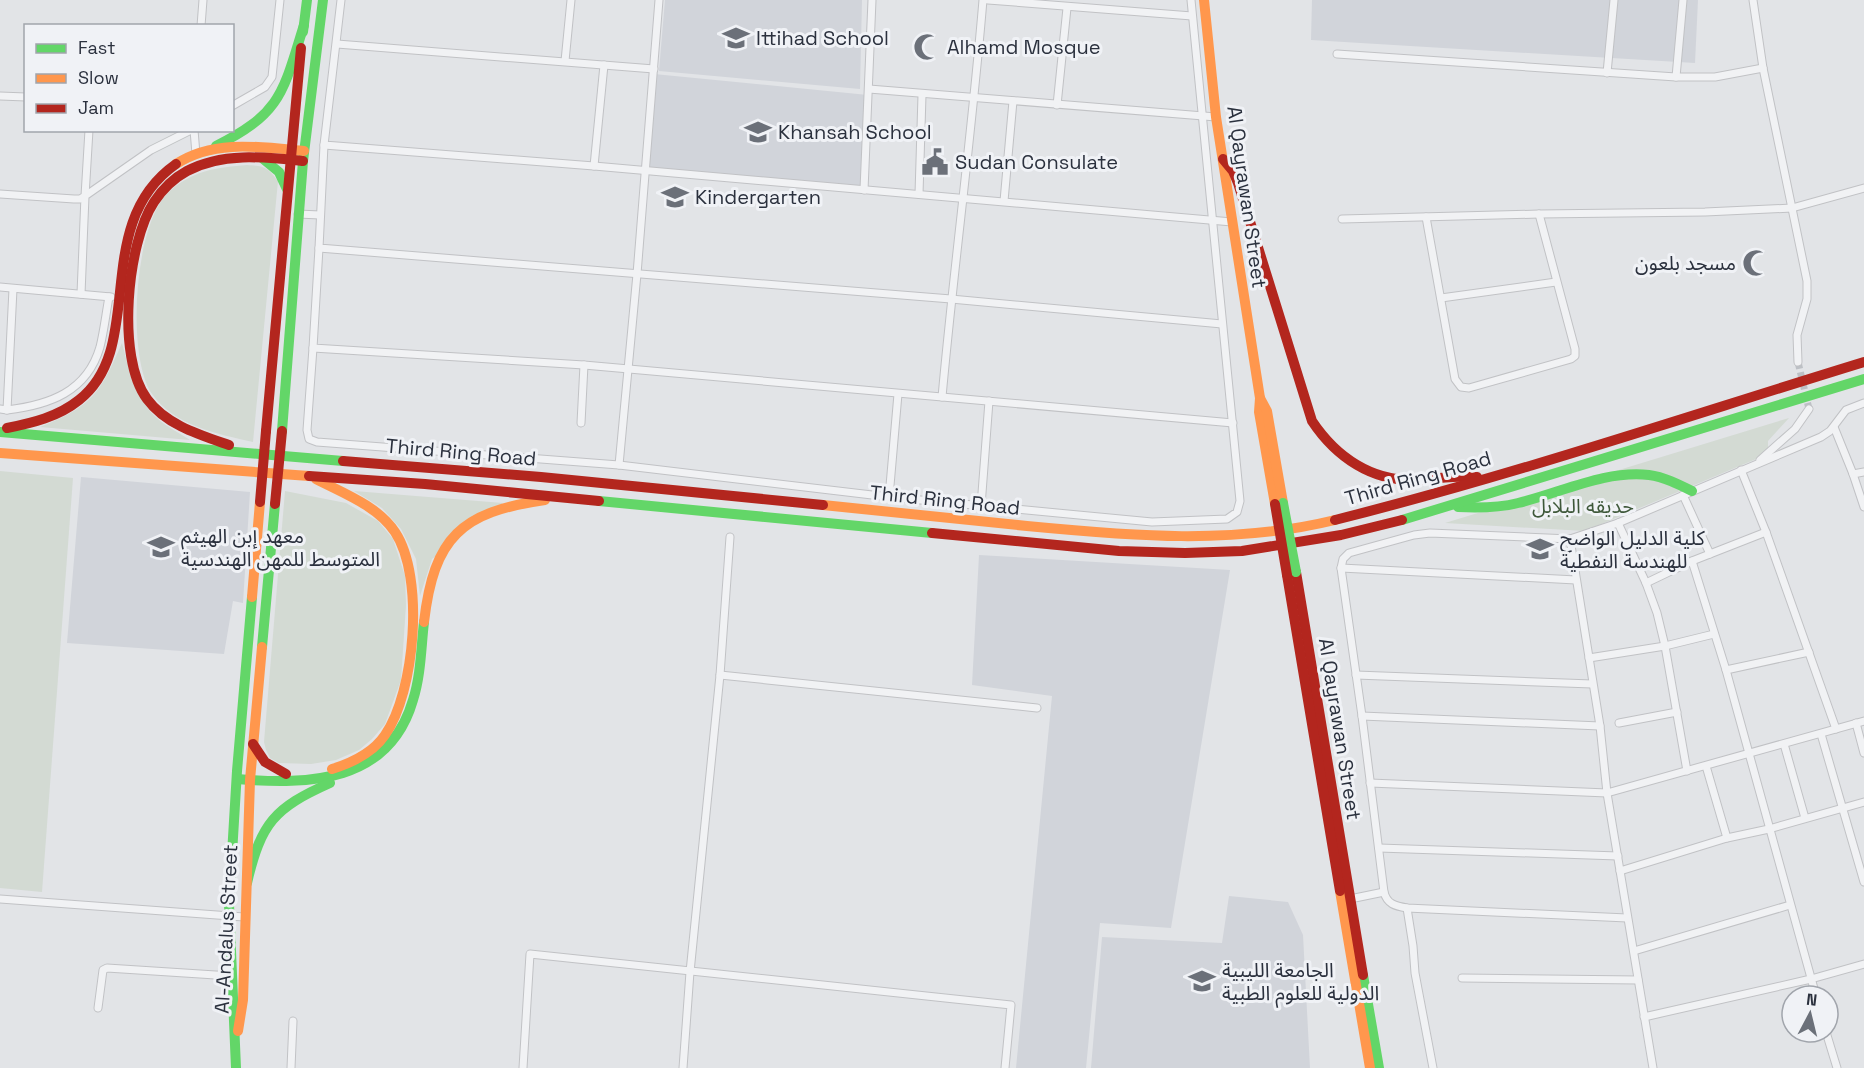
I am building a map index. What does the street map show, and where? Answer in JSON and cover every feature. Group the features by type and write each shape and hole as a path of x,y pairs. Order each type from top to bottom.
{"main road":[{"path":"0,431 44,420 62,412 80,400 97,382 108,360 113,298 124,249 137,208 151,185 173,165 212,148 252,126 269,111 284,84 304,25 307,0"},
{"name":"Al-Andalus Street","path":"236,1037 242,1012 244,917 253,744 282,431 303,156 323,0"},
{"name":"Al Qayrawan Street","path":"1204,0 1216,117 1260,398 1259,412 1279,504 1379,1068"},
{"name":"Al-Andalus Street","path":"236,1037 229,917 237,775 290,155 304,25"},
{"path":"212,148 303,156"},
{"path":"248,451 180,426 160,414 147,398 137,382 131,360 129,314 132,270 138,237 149,209 173,178 196,166 218,160 290,155"},
{"path":"260,157 276,168 287,189"},
{"path":"1223,159 1233,171 1238,183 1312,422 1322,438 1352,463 1390,478 1413,480 1458,475 1485,478"},
{"name":"Third Ring Road","path":"0,431 541,477 1156,537 1219,537 1304,526 1394,505 1864,362"},
{"name":"Third Ring Road","path":"0,453 436,485 1096,549 1164,553 1242,550 1308,541 1399,521 1864,379"},
{"path":"1447,506 1476,507 1518,503 1606,477 1624,474 1660,476 1675,481 1688,493"},
{"path":"251,776 312,772 334,768 355,760 371,749 394,719 406,677 413,597 408,561 394,531 373,510 309,476"},
{"path":"247,883 252,859 268,823 295,798 359,769 375,759 391,744 401,730 416,690 427,597 433,572 449,540 464,525 486,512 510,505 564,498"},
{"name":"Al Qayrawan Street","path":"1291,573 1370,1068"},
{"path":"253,744 265,762 286,774"},
{"path":"237,775 314,780 359,769"},
{"path":"236,1037 236,1068"}],"street":[{"path":"201,24 203,0"},
{"path":"234,105 265,87 272,77 280,0"},
{"path":"341,0 324,146 307,430 312,441 619,465 888,497 1152,522 1227,519 1237,512 1240,501 1191,0"},
{"path":"565,61 571,0"},
{"path":"619,465 659,0"},
{"path":"864,190 872,0"},
{"path":"942,397 951,299 975,98 983,0"},
{"path":"988,0 1066,8 1192,16"},
{"path":"1607,73 1614,0"},
{"path":"1676,77 1683,0"},
{"path":"1753,0 1763,68 1808,290 1797,335 1798,362"},
{"path":"1057,105 1066,8"},
{"path":"337,44 654,69"},
{"path":"1337,54 1676,77 1715,77 1763,68"},
{"path":"594,166 604,65"},
{"path":"869,89 1216,117"},
{"path":"919,194 922,95"},
{"path":"0,96 24,97"},
{"path":"1004,201 1013,101"},
{"path":"81,294 89,132"},
{"path":"0,194 80,199 152,150 188,132"},
{"path":"192,132 196,154"},
{"path":"324,146 594,166 1232,222"},
{"path":"1342,219 1705,212 1792,208 1864,188"},
{"path":"298,214 320,215"},
{"path":"1426,217 1455,380 1461,387 1469,388 1575,356 1539,214"},
{"path":"319,248 951,299 1222,324"},
{"path":"1441,298 1556,282"},
{"path":"0,287 113,298 100,348 82,380 65,394 49,402 27,408 4,410 13,289"},
{"path":"313,348 584,365 1233,423"},
{"path":"581,423 584,365"},
{"path":"888,497 898,394"},
{"path":"981,506 989,402"},
{"path":"1627,918 1407,908 1389,903 1384,892 1341,568 1343,559 1349,553 1430,532 1570,539 1617,523 1821,436 1834,427 1846,410 1864,403"},
{"path":"1756,464 1795,429 1809,408"},
{"path":"1834,427 1864,507"},
{"path":"1741,470 1766,532 1836,729"},
{"path":"1853,474 1864,472"},
{"path":"1688,493 1710,554"},
{"path":"1617,523 1646,583 1657,613 1687,771"},
{"path":"1646,583 1692,561 1766,532"},
{"path":"683,1068 690,972 720,675 730,537"},
{"path":"1570,539 1600,726 1607,793 1653,1068"},
{"path":"1692,561 1726,670 1812,984"},
{"path":"1341,568 1576,580"},
{"path":"1588,658 1665,646 1714,634"},
{"path":"1726,670 1809,652"},
{"path":"720,675 1037,708"},
{"path":"1356,675 1592,684"},
{"path":"1619,723 1677,712"},
{"path":"1362,716 1600,726"},
{"path":"1370,783 1607,793 1864,721"},
{"path":"1856,723 1864,753"},
{"path":"1821,734 1864,880"},
{"path":"1784,744 1805,818"},
{"path":"1706,766 1727,838"},
{"path":"1620,871 1727,838 1864,802"},
{"path":"1379,848 1618,856"},
{"path":"1350,899 1384,892"},
{"path":"0,899 244,917"},
{"path":"1634,951 1790,905"},
{"path":"1407,908 1415,972 1433,1068"},
{"path":"522,1068 530,954 1011,1005 1005,1068"},
{"path":"1644,1017 1811,979 1864,964"},
{"path":"98,1008 103,970 107,968 231,976"},
{"path":"1462,978 1638,980"},
{"path":"291,1068 293,1021"},
{"path":"1830,1044 1837,1068"}],"shaded area":[{"path":"665,0 862,0 860,89 659,71"},
{"path":"1312,0 1698,0 1695,63 1311,40"},
{"name":"Khansah School","path":"654,74 868,95 864,190 645,170"},
{"name":"معهد إبن الهيثم المتوسط للمهن الهندسية","path":"81,477 250,492 243,603 233,601 224,654 67,643"},
{"path":"979,555 1230,570 1171,928 1100,923 1086,1068 1016,1068 1052,696 972,685"},
{"name":"الجامعة الليبية الدولية للعلوم الطبية","path":"1229,896 1288,902 1303,935 1310,1068 1091,1068 1102,937 1222,943"}],"green space":[{"path":"247,165 265,168 278,181 253,442 198,427 173,414 162,405 152,394 144,376 137,322 141,261 156,209 168,193 195,175 215,169"},
{"path":"122,343 134,384 144,403 162,422 190,440 40,427 72,412 93,396"},
{"name":"حديقه البلابل","path":"1789,418 1768,441 1768,454 1585,531 1445,523"},
{"path":"0,471 73,478 42,892 0,888"},
{"path":"285,491 346,503 378,521 393,539 405,576 406,605 401,680 385,724 359,750 336,760 311,764 279,763 270,758 264,742"},
{"path":"354,491 503,503 432,559 420,596 416,559 401,529 382,508"}],"tunnel":[{"path":"1798,362 1809,409"}],"traffic: fast":[{"path":"303,32 307,0"},
{"path":"282,431 303,161 323,0"},
{"path":"216,146 255,123 277,98 291,68 304,25"},
{"path":"262,158 279,172 287,189"},
{"path":"1402,520 1864,379"},
{"path":"0,432 343,461"},
{"path":"1458,507 1510,505 1583,483 1632,474 1660,477 1692,491"},
{"path":"599,501 932,533"},
{"path":"1283,503 1296,572"},
{"path":"262,647 275,504"},
{"path":"236,1068 229,904 237,771 252,597"},
{"path":"237,779 264,781 318,779 343,773 366,763 386,748 401,727 416,691 424,622"},
{"path":"247,883 258,846 273,820 295,801 330,783"},
{"path":"1363,975 1379,1068"}],"traffic: slow":[{"path":"1204,0 1216,117 1260,398 1259,412 1275,504"},
{"path":"176,164 191,156 222,148 255,147 304,151"},
{"path":"1260,398 1267,411 1283,503"},
{"path":"0,453 309,476"},
{"path":"316,479 370,507 395,532 404,552 413,605 409,664 395,716 385,735 374,747 354,760 332,769"},
{"path":"424,622 435,569 445,549 457,534 472,521 492,512 545,500"},
{"path":"252,597 260,502"},
{"path":"823,505 1027,526 1143,535 1220,536 1297,528 1335,520"},
{"path":"238,1031 243,1000 250,780 262,647"},
{"path":"1340,891 1370,1068"}],"traffic: jam":[{"path":"266,431 301,48"},
{"path":"229,445 184,428 164,416 147,399 137,380 131,357 128,329 129,300 137,244 154,202 177,177 187,171 200,165 229,158 259,157 303,161"},
{"path":"1223,159 1233,171 1238,183 1312,421 1322,434 1332,446 1357,465 1385,477 1401,480 1477,477"},
{"path":"7,428 62,411 79,400 99,377 111,349 125,251 134,219 150,189 176,164"},
{"path":"1335,520 1535,464 1864,362"},
{"path":"260,502 266,431"},
{"path":"275,504 282,431"},
{"path":"343,461 541,477 823,505"},
{"path":"309,476 425,484 599,501"},
{"path":"1275,504 1287,575"},
{"path":"932,533 1119,551 1185,553 1242,551 1341,535 1402,520"},
{"path":"1296,572 1363,975"},
{"path":"1287,575 1340,891"},
{"path":"253,744 265,762 286,774"}],"place":[{"name":"Ittihad School","path":"736,38"},
{"name":"Alhamd Mosque","path":"927,47"},
{"name":"Khansah School","path":"758,132"},
{"name":"Sudan Consulate","path":"935,162"},
{"name":"Kindergarten","path":"675,197"},
{"name":"مسجد بلعون","path":"1756,263"},
{"name":"معهد إبن الهيثم المتوسط للمهن الهندسية","path":"161,547"},
{"name":"كلية الدليل الواضح للهندسة النفطية","path":"1540,549"},
{"name":"الجامعة الليبية الدولية للعلوم الطبية","path":"1202,981"}]}
